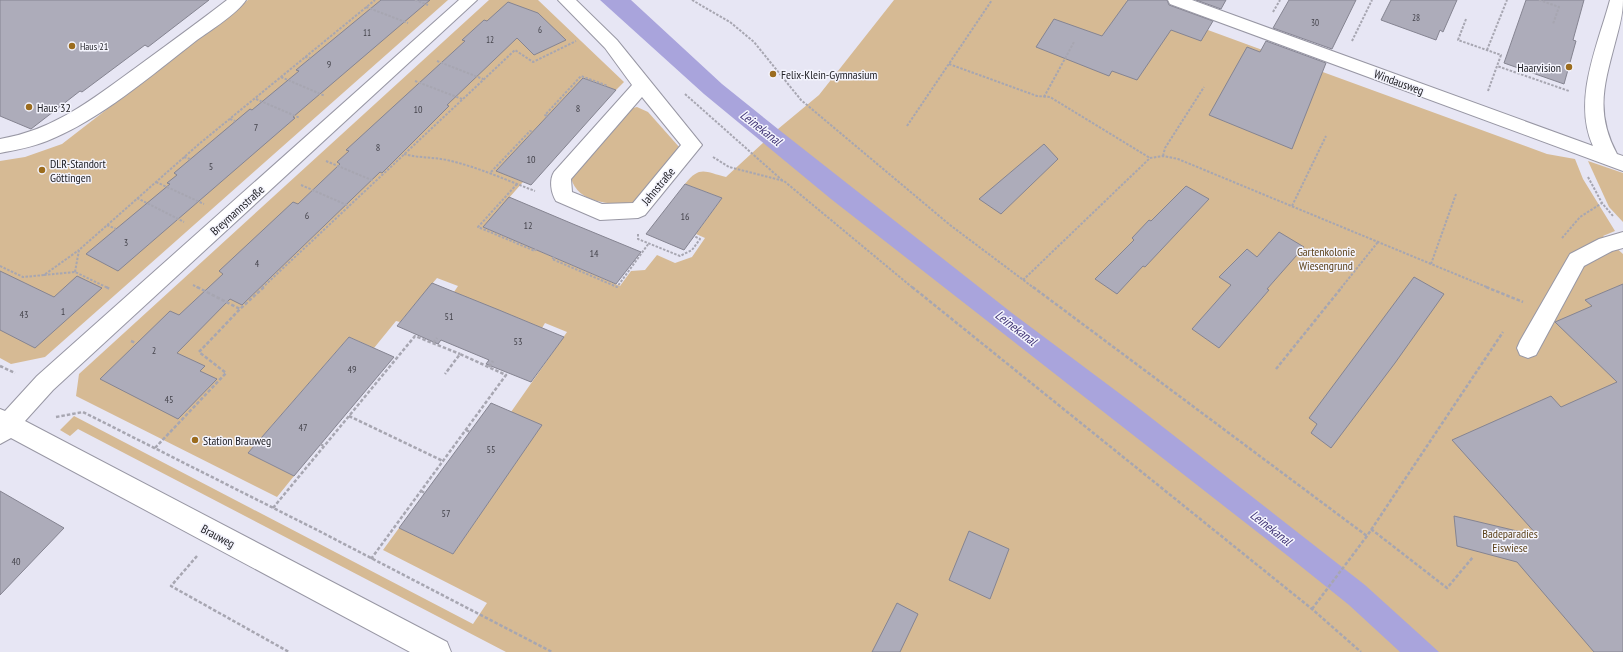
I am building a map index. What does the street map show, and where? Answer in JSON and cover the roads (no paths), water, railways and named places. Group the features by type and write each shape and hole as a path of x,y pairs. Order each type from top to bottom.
{"street":[{"path":"0,146 33,141 67,124 138,75 238,0"},
{"name":"Breymannstraße","path":"3,426 45,383 469,0"},
{"path":"566,0 611,44 637,90"},
{"name":"Windausweg","path":"1176,0 1616,161"},
{"path":"1616,161 1600,141 1594,120 1594,98 1618,0"},
{"name":"Jahnstraße","path":"637,90 692,145 638,210 600,212 563,196 561,177 637,90"},
{"path":"1528,348 1577,260 1606,245 1623,240"},
{"name":"Brauweg","path":"3,426 216,535 437,652"}],"water":[{"name":"Leinekanal","path":"600,0 631,0 722,84 1012,313 1131,402 1365,585 1439,652 1400,652 1349,605 1293,560 831,199 704,94"}],"place":[{"name":"Haus 21","path":"72,46"},
{"name":"Haarvision","path":"1569,67"},
{"name":"Felix-Klein-Gymnasium","path":"773,74"},
{"name":"Haus 32","path":"29,107"},
{"name":"DLR-Standort Göttingen","path":"42,170"},
{"name":"Station Brauweg","path":"195,440"}],"park label":[{"name":"Gartenkolonie Wiesengrund","path":"1326,258"},
{"name":"Badeparadies Eiswiese","path":"1510,540"}]}
